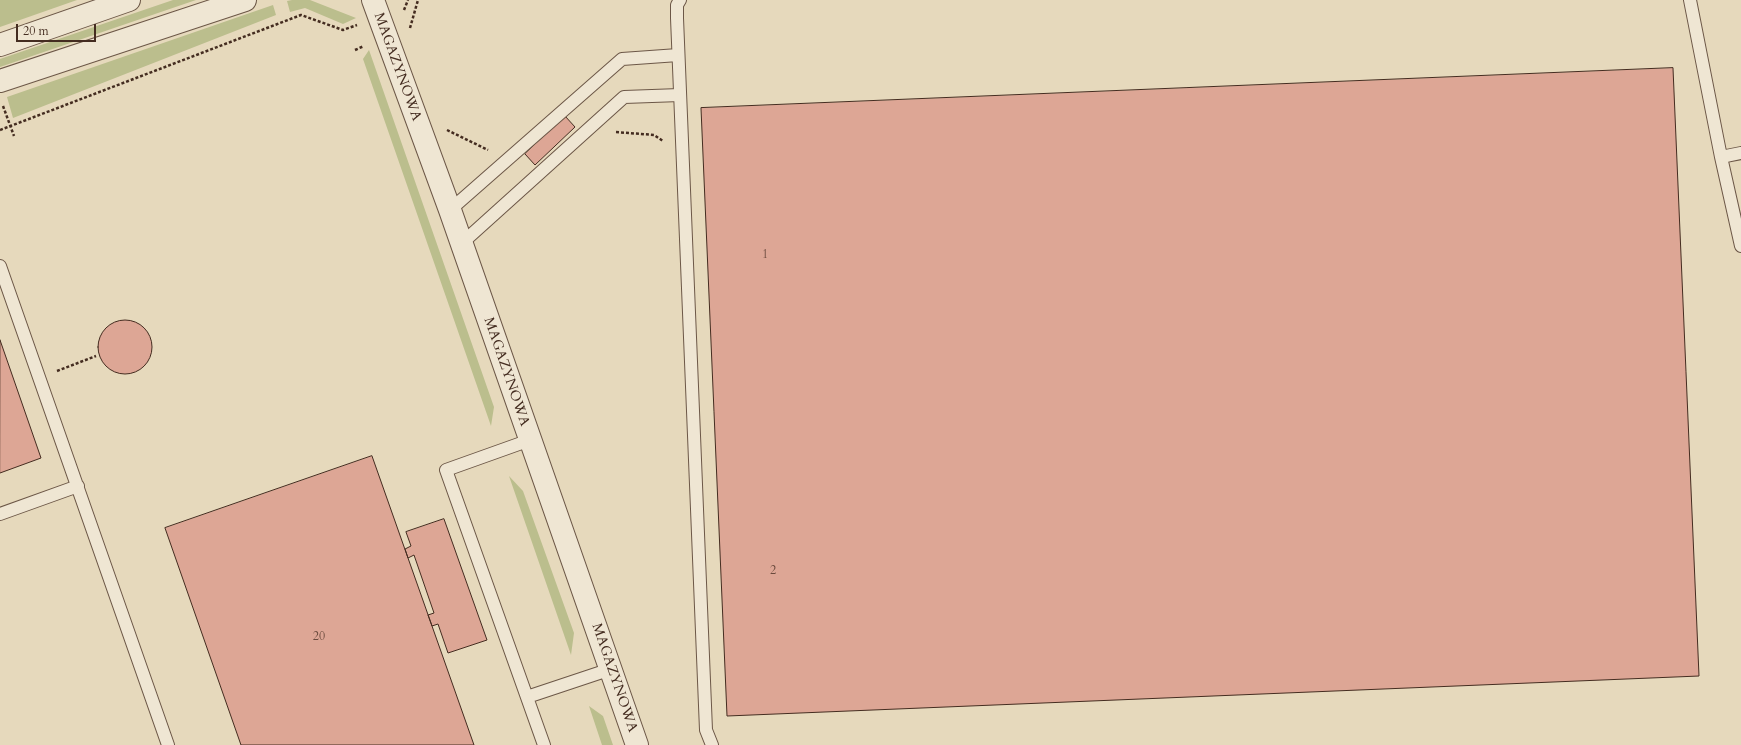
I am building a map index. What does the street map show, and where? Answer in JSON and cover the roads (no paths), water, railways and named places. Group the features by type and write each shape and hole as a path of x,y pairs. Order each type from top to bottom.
{"street":[{"path":"0,45 129,0"},
{"path":"0,81 245,0"},
{"name":"MAGAZYNOWA","path":"373,0 450,210 638,745"}],"lane":[{"path":"680,0 677,5 678,55 706,730 712,745"},
{"path":"1690,0 1721,157 1741,246"},
{"path":"450,210 622,59 678,55"},
{"path":"461,244 624,97 680,95"},
{"path":"1721,157 1741,153"},
{"path":"0,266 168,745"},
{"path":"530,440 446,470 544,745"},
{"path":"0,514 78,486"},
{"path":"527,697 611,669"}]}
